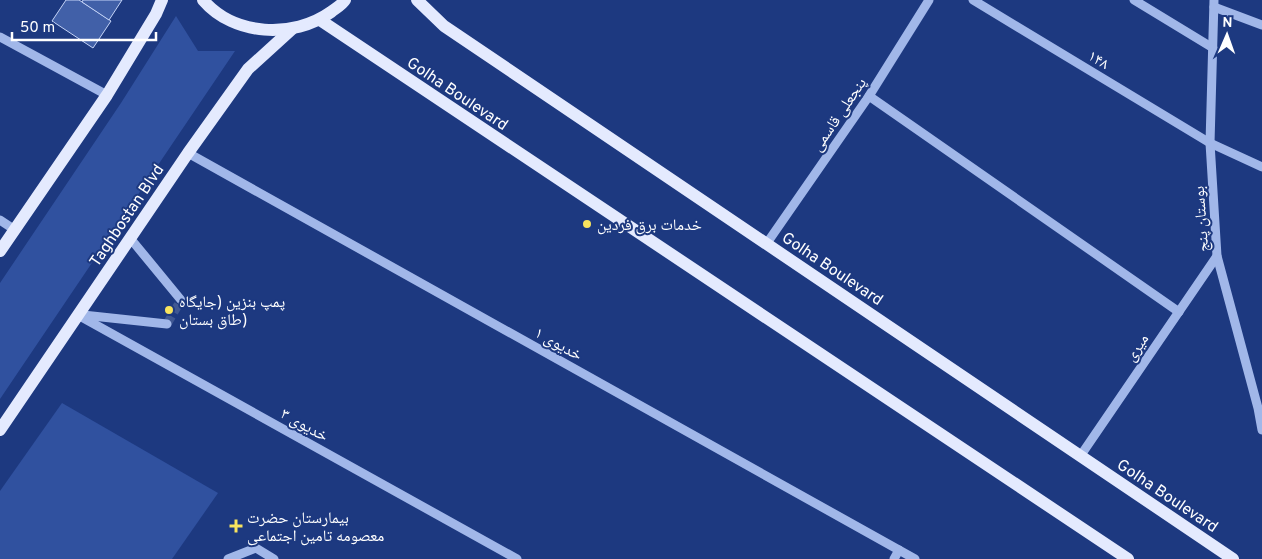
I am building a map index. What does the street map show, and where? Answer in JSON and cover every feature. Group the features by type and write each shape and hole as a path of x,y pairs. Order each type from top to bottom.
{"main road":[{"path":"0,251 107,95 156,14 162,0"},
{"path":"203,0 209,7 234,23 262,30 292,29 320,20 346,0"},
{"name":"Golha Boulevard","path":"417,0 444,26 1233,559"},
{"name":"Golha Boulevard","path":"320,20 1128,559"},
{"name":"Taghbostan Blvd","path":"0,430 188,153 248,69 292,29"}],"street":[{"name":"پنجعلی قاسمی","path":"767,243 869,96 929,0"},
{"name":"۱۴۸","path":"973,0 1210,143 1262,167"},
{"path":"1134,0 1213,48"},
{"path":"1214,3 1262,25"},
{"name":"بوستان پنج","path":"1214,3 1210,143 1217,256 1260,409 1262,430"},
{"path":"0,37 107,95"},
{"path":"869,96 1178,312"},
{"name":"خدیوی ۱","path":"188,153 915,559"},
{"path":"0,220 15,230"},
{"path":"130,238 181,300"},
{"name":"میری","path":"1081,455 1217,256"},
{"path":"78,315 167,324"},
{"name":"خدیوی ۳","path":"78,315 517,559"},
{"path":"228,559 256,548 274,559"},
{"path":"894,559 899,550"}],"shaded area":[{"path":"176,16 198,51 235,51 0,399 0,283 121,103"},
{"path":"62,403 218,493 172,559 0,559 0,491"}],"building":[{"path":"66,0 79,0 111,21 93,48 52,21"},
{"path":"83,0 122,0 109,20 82,2"}],"tunnel":[{"path":"167,324 181,300"}],"place":[{"name":"خدمات برق فردین","path":"587,224"},
{"name":"پمپ بنزین (جایگاه طاق بستان)","path":"169,310"},
{"name":"بیمارستان حضرت معصومه تامین اجتماعی","path":"236,526"}]}
